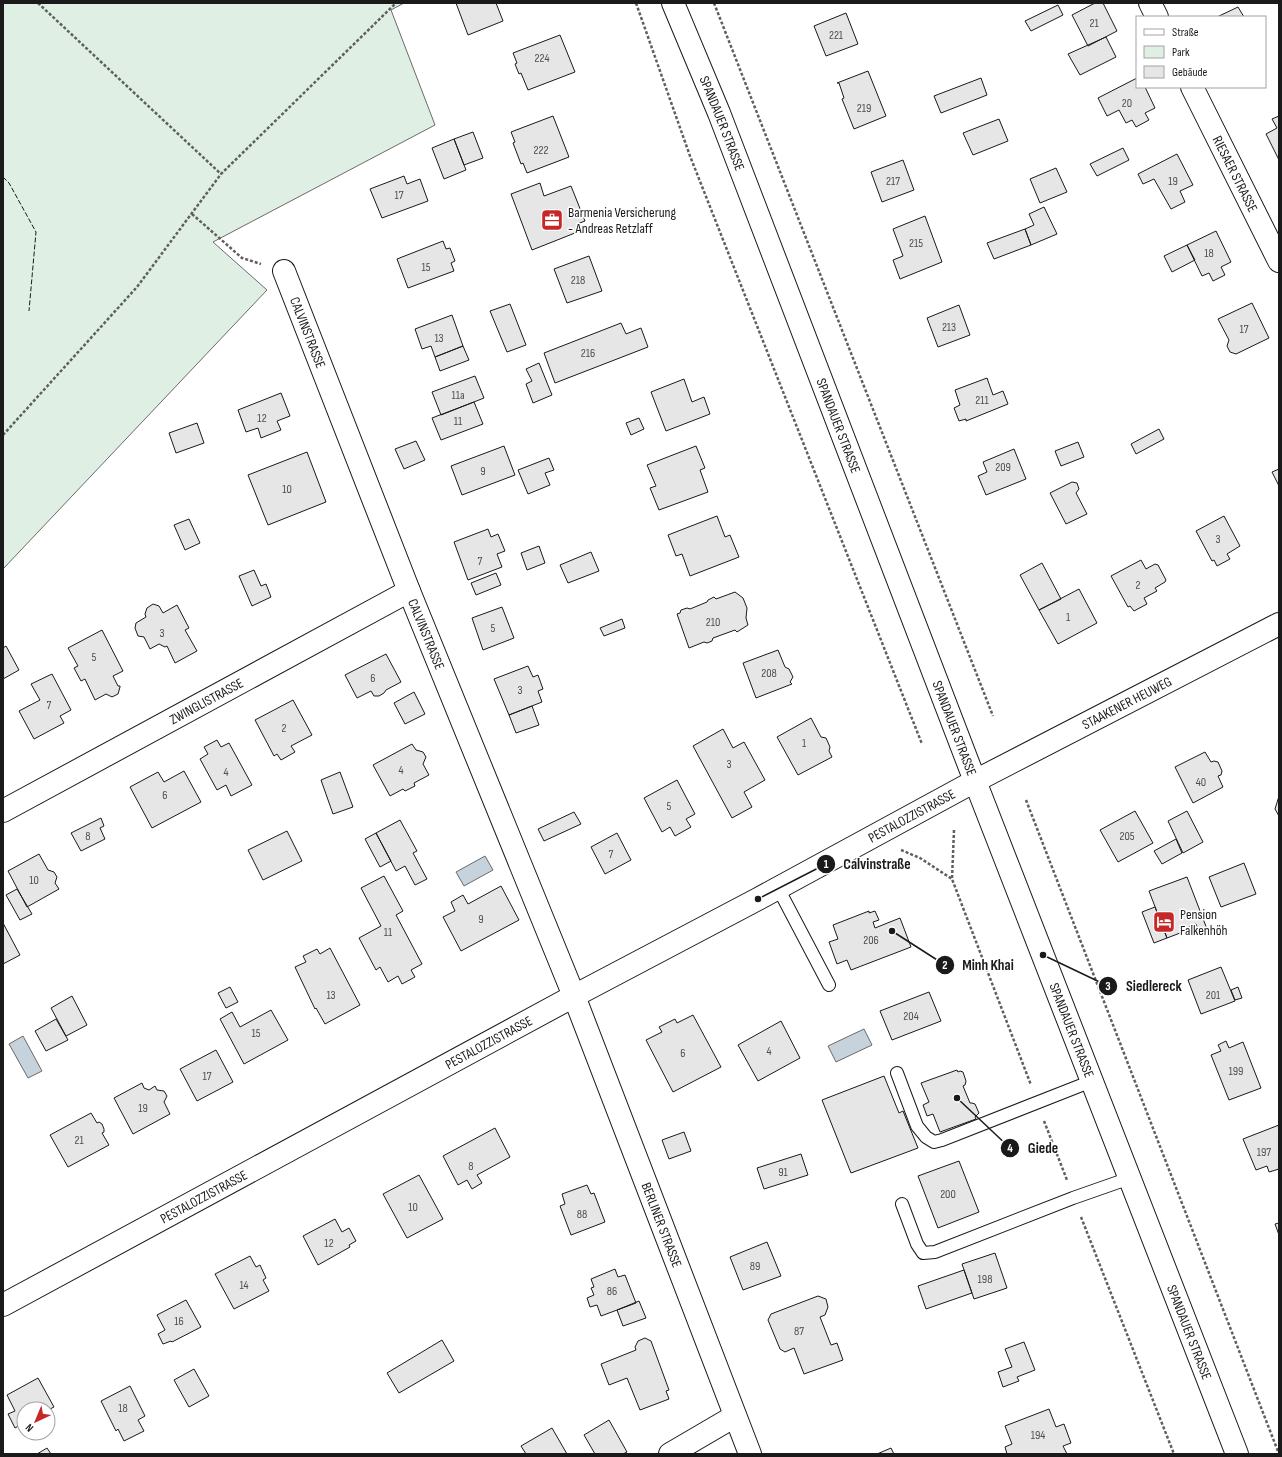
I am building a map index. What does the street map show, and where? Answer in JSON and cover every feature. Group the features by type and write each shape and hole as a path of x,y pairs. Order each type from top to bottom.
{"street":[{"name":"SPANDAUER STRASSE","path":"673,3 719,113 975,781 1237,1454"},
{"path":"1150,3 1156,16"},
{"name":"RIESAER STRASSE","path":"1192,88 1279,261"},
{"name":"CALVINSTRASSE","path":"284,271 409,591 574,996"},
{"name":"ZWINGLISTRASSE","path":"3,811 409,591"},
{"name":"STAAKENER HEUWEG","path":"975,781 1279,624"},
{"name":"PESTALOZZISTRASSE","path":"3,1305 975,781"},
{"name":"BERLINER STRASSE","path":"574,996 750,1454"},
{"path":"670,1454 735,1416"}],"lane":[{"path":"778,888 829,985"},
{"path":"897,1073 917,1126 926,1137 934,1142 1092,1081"},
{"path":"902,1204 917,1244 923,1253 935,1252 1073,1198 1130,1178"}],"path":[{"path":"38,3 221,174"},
{"path":"3,435 137,288 221,174 396,3"},
{"path":"636,3 690,156 922,744"},
{"path":"714,3 993,716"},
{"path":"192,214 242,258 284,271"},
{"path":"1026,800 1279,1454"},
{"path":"954,830 952,879 1073,1198 1174,1454"},
{"path":"895,848 920,858 952,879"}],"green space":[{"path":"3,3 404,3 391,10 435,125 213,242 267,290 3,569"}],"shaded area":[{"path":"485,856 493,870 464,886 456,872"},
{"path":"864,1029 872,1045 836,1062 828,1046"},
{"path":"23,1036 42,1071 28,1078 9,1044"}],"building":[{"path":"456,3 496,3 503,21 468,35"},
{"path":"1095,3 1103,3 1117,31 1088,46 1072,15"},
{"path":"1058,5 1063,15 1031,31 1025,21"},
{"path":"1238,7 1243,16 1219,16"},
{"path":"846,13 858,44 826,56 814,26"},
{"path":"560,35 575,72 528,90 521,73 519,74 513,53"},
{"path":"1106,37 1116,57 1080,75 1068,54"},
{"path":"868,71 886,116 854,129 842,99 844,98 839,83 837,83"},
{"path":"981,78 987,95 941,113 934,96"},
{"path":"1136,79 1136,88 1145,88 1155,108 1145,113 1149,120 1136,127 1132,120 1126,123 1119,110 1107,116 1098,98"},
{"path":"553,116 569,157 527,173 523,163 521,164 513,143 515,142 511,132"},
{"path":"1279,116 1279,160 1266,134 1277,128 1272,119"},
{"path":"999,119 1008,141 973,155 963,133"},
{"path":"473,132 483,158 464,165 454,139"},
{"path":"454,139 466,170 444,179 432,148"},
{"path":"1123,148 1129,160 1097,176 1090,164"},
{"path":"1177,154 1193,185 1180,191 1185,202 1171,209 1154,179 1143,184 1138,174"},
{"path":"903,160 914,190 882,202 871,172"},
{"path":"1056,168 1067,192 1040,203 1030,179"},
{"path":"404,176 407,184 420,179 428,201 382,218 370,189"},
{"path":"540,183 544,196 571,186 585,221 577,224 580,231 532,250 511,194"},
{"path":"1044,207 1057,234 1031,245 1025,229 1034,225 1029,214"},
{"path":"925,216 942,262 900,279 893,260 903,256 893,229"},
{"path":"1025,229 1031,245 994,259 987,243"},
{"path":"1216,231 1231,262 1221,267 1225,275 1213,281 1209,273 1202,276 1187,245"},
{"path":"443,241 446,249 450,248 455,261 451,263 454,271 408,288 397,259"},
{"path":"1187,245 1195,260 1172,272 1164,256"},
{"path":"589,256 602,291 567,303 554,269"},
{"path":"1252,303 1269,338 1236,354 1230,352 1227,346 1229,340 1218,319"},
{"path":"510,304 526,345 507,352 490,311"},
{"path":"959,305 970,335 938,347 927,318"},
{"path":"452,315 463,346 435,357 431,346 422,349 415,329"},
{"path":"621,323 626,334 641,328 648,347 555,383 544,353"},
{"path":"463,346 469,360 440,371 435,357"},
{"path":"539,363 552,395 533,403 526,384 532,381 526,369"},
{"path":"475,376 484,398 441,415 432,392"},
{"path":"987,378 993,395 1003,391 1008,404 966,421 966,419 959,421 954,408 960,405 955,390"},
{"path":"684,379 692,402 704,397 710,414 666,431 651,392"},
{"path":"281,393 290,416 277,421 281,430 261,438 258,428 246,432 238,410"},
{"path":"474,402 483,424 441,440 432,418"},
{"path":"639,418 644,429 631,435 626,423"},
{"path":"197,423 204,443 176,453 169,433"},
{"path":"1159,429 1164,439 1136,454 1131,444"},
{"path":"416,441 425,460 404,469 395,449"},
{"path":"1078,442 1084,457 1061,466 1055,451"},
{"path":"504,446 515,475 462,495 451,466"},
{"path":"696,446 705,468 700,470 708,492 659,510 650,488 656,486 647,465"},
{"path":"1014,449 1026,479 986,495 978,476 987,472 983,462"},
{"path":"307,452 326,502 268,525 248,475"},
{"path":"549,458 554,470 545,473 550,485 528,494 518,470"},
{"path":"1279,469 1279,486 1272,472"},
{"path":"1072,482 1077,483 1079,489 1076,493 1087,514 1066,524 1050,493"},
{"path":"717,516 725,537 730,535 739,557 690,576 682,554 676,556 668,535"},
{"path":"1224,516 1240,546 1227,554 1230,559 1217,566 1214,560 1212,561 1196,531"},
{"path":"189,519 200,543 185,550 174,525"},
{"path":"488,529 491,537 498,534 505,551 497,554 502,567 468,580 454,542"},
{"path":"539,546 545,563 527,570 521,553"},
{"path":"591,552 599,571 568,583 560,565"},
{"path":"1141,560 1146,569 1155,564 1158,565 1166,580 1155,588 1157,591 1144,598 1147,604 1134,611 1130,606 1128,607 1111,576"},
{"path":"1042,563 1061,599 1039,610 1020,575"},
{"path":"254,570 261,586 266,584 271,597 252,606 239,576"},
{"path":"496,573 501,585 476,595 471,583"},
{"path":"1079,589 1097,623 1058,644 1039,610"},
{"path":"735,592 743,598 747,608 746,618 748,625 737,632 735,630 713,638 712,641 707,643 704,642 689,648 677,614 680,613 681,610 687,608 690,609 707,602 714,597 716,599"},
{"path":"153,604 159,606 163,613 177,605 189,628 185,630 197,651 175,663 167,646 165,647 159,644 150,649 144,637 138,636 135,628 136,623 146,617 145,614 147,608"},
{"path":"502,607 514,638 483,650 472,618"},
{"path":"622,619 625,628 604,636 600,628"},
{"path":"102,630 123,671 113,676 118,686 120,686 118,694 112,697 106,694 95,700 85,679 81,681 74,668 78,666 68,648"},
{"path":"6,646 19,670 3,679 3,648"},
{"path":"778,650 785,667 789,669 793,677 790,682 792,684 756,698 743,663"},
{"path":"386,654 401,682 386,690 379,696 374,696 371,691 357,698 345,675"},
{"path":"528,666 533,677 538,675 543,689 538,691 542,702 509,715 494,679"},
{"path":"52,674 71,710 60,716 64,723 34,739 19,711 40,700 31,684"},
{"path":"414,692 425,714 405,724 394,703"},
{"path":"293,700 312,735 291,746 295,752 281,760 277,754 274,756 255,720"},
{"path":"532,706 539,725 516,733 509,715"},
{"path":"811,718 821,737 826,738 832,757 798,775 777,737"},
{"path":"723,729 733,748 744,742 765,780 744,792 752,807 732,818 693,746"},
{"path":"217,740 221,747 229,743 252,785 231,796 226,785 217,790 200,759 208,754 204,747"},
{"path":"412,744 416,750 423,752 426,757 423,764 429,775 414,783 415,786 405,791 403,789 390,796 373,765"},
{"path":"1205,752 1211,762 1218,762 1222,771 1221,775 1218,776 1223,787 1193,803 1175,767"},
{"path":"184,771 201,802 152,828 130,787 158,772 164,782"},
{"path":"340,772 353,807 333,814 321,780"},
{"path":"677,780 695,814 686,819 691,827 675,836 670,827 662,832 644,798"},
{"path":"1279,796 1279,816 1275,809"},
{"path":"1135,811 1153,843 1118,862 1100,830"},
{"path":"1187,811 1203,842 1183,853 1168,821"},
{"path":"574,812 581,824 544,841 538,829"},
{"path":"101,818 104,826 100,828 105,839 81,851 71,833"},
{"path":"400,820 417,851 413,853 427,879 415,885 405,866 396,871 376,833"},
{"path":"287,831 302,861 263,880 248,850"},
{"path":"376,833 391,861 380,867 365,839"},
{"path":"617,833 631,860 605,874 591,847"},
{"path":"1176,839 1182,853 1162,864 1154,851"},
{"path":"39,854 48,870 54,872 57,877 55,883 59,889 27,907 8,871"},
{"path":"1244,863 1256,894 1221,907 1209,877"},
{"path":"384,876 403,911 396,915 422,964 411,970 415,977 402,984 398,976 388,982 380,967 376,970 359,938 381,926 361,888"},
{"path":"1187,877 1207,929 1199,932 1196,924 1187,928 1188,930 1167,938 1149,891"},
{"path":"501,886 519,920 461,951 443,917 455,911 451,902 463,895 468,904"},
{"path":"17,889 32,914 20,920 6,895"},
{"path":"1155,907 1167,938 1154,943 1142,912"},
{"path":"869,911 869,913 875,911 879,920 873,922 875,928 900,918 911,947 851,970 847,960 837,964 829,942 838,939 833,925"},
{"path":"3,923 20,955 3,964"},
{"path":"330,948 360,1005 325,1024 316,1008 315,1009 295,967 306,962 303,956 317,949 320,954"},
{"path":"1221,967 1235,1001 1201,1014 1188,980"},
{"path":"230,987 238,1002 226,1008 218,993"},
{"path":"1238,987 1242,998 1235,1000 1231,990"},
{"path":"929,992 941,1021 892,1040 880,1011"},
{"path":"72,996 87,1025 66,1036 51,1008"},
{"path":"271,1010 288,1040 244,1064 220,1019 232,1012 240,1027"},
{"path":"693,1015 721,1067 673,1092 646,1040 662,1032 659,1027 675,1019 677,1023"},
{"path":"56,1019 68,1040 46,1051 35,1031"},
{"path":"781,1021 800,1058 758,1081 738,1045"},
{"path":"1226,1041 1229,1048 1243,1042 1261,1088 1229,1100 1211,1055 1221,1051 1218,1045"},
{"path":"216,1050 233,1082 197,1101 180,1069"},
{"path":"957,1070 958,1072 963,1072 966,1081 965,1085 963,1086 970,1103 975,1104 979,1113 975,1117 976,1119 940,1132 933,1114 927,1116 923,1105 929,1102 921,1083"},
{"path":"884,1076 899,1113 903,1111 918,1148 851,1173 822,1100"},
{"path":"142,1083 144,1088 149,1090 155,1086 157,1090 164,1091 167,1096 164,1102 170,1114 133,1134 114,1098"},
{"path":"91,1113 97,1123 99,1122 102,1124 104,1132 102,1133 109,1145 68,1167 50,1135"},
{"path":"1279,1125 1279,1169 1269,1172 1267,1166 1256,1170 1243,1139"},
{"path":"495,1128 510,1157 477,1175 482,1183 472,1189 467,1180 458,1185 443,1156"},
{"path":"684,1132 691,1151 669,1159 662,1140"},
{"path":"801,1154 808,1175 764,1189 757,1168"},
{"path":"959,1161 979,1212 938,1228 918,1176"},
{"path":"419,1175 443,1219 407,1238 383,1194"},
{"path":"587,1185 591,1194 594,1193 605,1222 571,1235 560,1206 565,1204 562,1194"},
{"path":"335,1219 342,1232 349,1228 356,1241 349,1245 350,1247 318,1265 303,1236"},
{"path":"1279,1223 1279,1235 1275,1224"},
{"path":"767,1242 781,1276 743,1290 730,1257"},
{"path":"995,1253 1007,1288 974,1299 962,1264"},
{"path":"250,1256 256,1267 260,1265 266,1278 263,1280 269,1291 234,1309 215,1274"},
{"path":"615,1269 618,1277 625,1275 636,1303 601,1316 597,1305 590,1307 587,1298 594,1295 591,1288 594,1287 591,1279"},
{"path":"964,1270 972,1293 926,1309 918,1286"},
{"path":"818,1296 826,1299 828,1307 825,1315 820,1317 831,1345 837,1343 843,1360 804,1374 794,1348 785,1352 780,1349 768,1320 771,1314"},
{"path":"186,1300 201,1327 172,1342 163,1344 158,1334 165,1330 157,1315"},
{"path":"639,1301 646,1318 623,1326 617,1310"},
{"path":"645,1338 651,1341 669,1390 666,1391 669,1399 640,1410 627,1378 609,1385 601,1364 636,1350 635,1347 638,1341"},
{"path":"442,1340 454,1361 399,1393 387,1373"},
{"path":"1024,1342 1035,1370 1017,1377 1019,1381 1003,1387 998,1372 1012,1367 1005,1349"},
{"path":"194,1369 209,1396 189,1407 174,1380"},
{"path":"38,1378 51,1401 16,1401 15,1428 8,1414 15,1411 7,1395"},
{"path":"130,1386 145,1416 138,1420 144,1431 124,1441 118,1429 116,1431 101,1401"},
{"path":"1049,1409 1056,1427 1064,1424 1071,1443 1063,1446 1067,1454 1007,1454 1005,1447 1012,1444 1005,1426"},
{"path":"609,1420 627,1452 623,1454 595,1454 584,1435"},
{"path":"552,1428 567,1454 526,1454 521,1446"},
{"path":"47,1448 51,1454 37,1454"},
{"path":"891,1448 894,1454 877,1454"}],"fence":[{"path":"3,177 9,183 36,232 29,311"}],"place":[{"name":"Barmenia Versicherung - Andreas Retzlaff","path":"552,220"},
{"name":"Calvinstraße","path":"758,899"},
{"name":"Pension Falkenhöh","path":"1164,922"},
{"name":"Minh Khai","path":"892,931"},
{"name":"Siedlereck","path":"1043,955"},
{"name":"Giede","path":"957,1098"}]}
